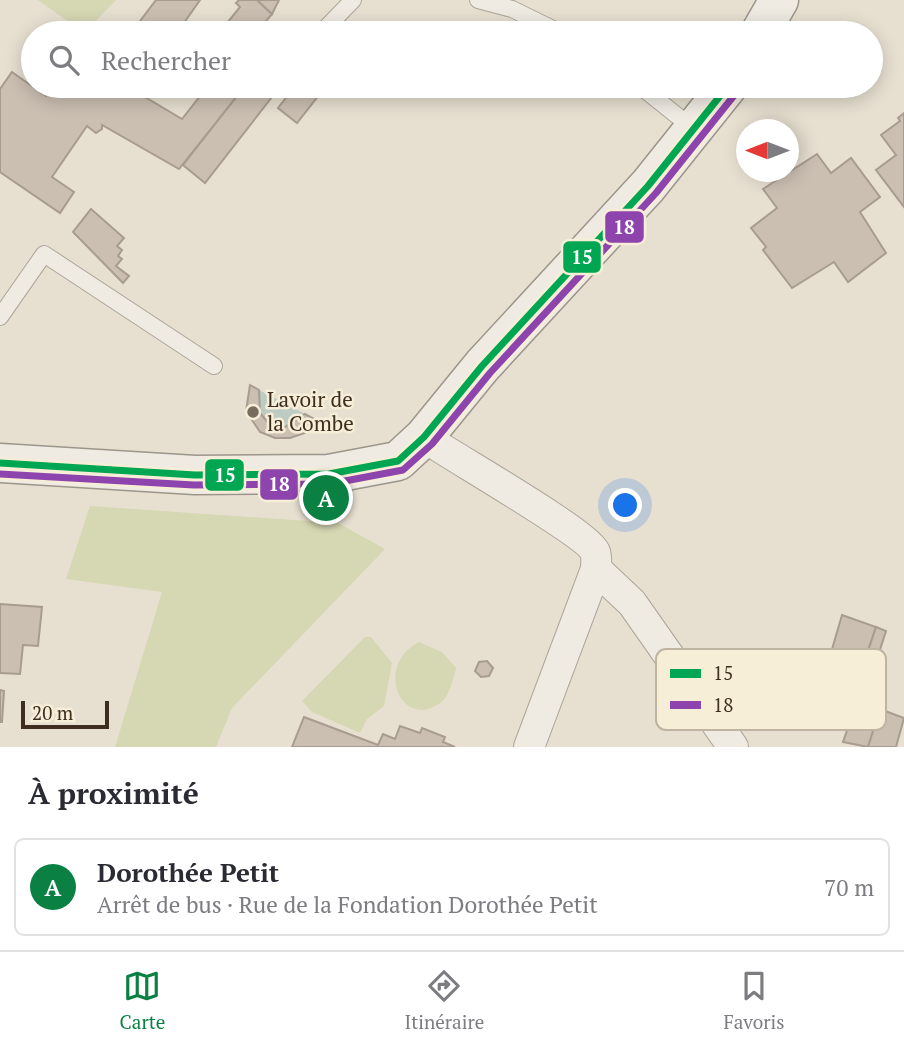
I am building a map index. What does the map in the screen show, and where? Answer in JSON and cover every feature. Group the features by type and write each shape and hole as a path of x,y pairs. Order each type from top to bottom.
{"street":[{"path":"767,21 779,0"},
{"path":"0,463 195,475 329,474 398,461 424,437 482,366 648,186 719,98"},
{"path":"424,437 587,541 596,553 596,569 529,747"},
{"path":"596,569 632,603 664,649"},
{"path":"721,730 733,747"}],"lane":[{"path":"333,21 353,0"},
{"path":"478,0 512,9 536,21"},
{"path":"655,98 695,130"},
{"path":"0,317 44,254 214,366"}],"green space":[{"path":"38,0 116,0 96,21 67,21"},
{"path":"90,506 338,523 385,549 232,708 216,747 115,747 162,592 66,579"},
{"path":"365,637 371,637 392,663 384,706 367,719 360,733 312,712 302,701"},
{"path":"419,642 442,652 456,668 446,696 440,703 426,709 414,709 405,702 398,692 395,679 405,653"}],"shaded area":[{"path":"257,389 307,415 287,429 269,427 258,413"}],"building":[{"path":"156,0 200,0 185,21 140,21"},
{"path":"239,0 257,0 272,14 266,21 229,21 240,7 236,3"},
{"path":"257,0 279,0 272,14"},
{"path":"12,72 21,78 21,98 147,98 182,119 199,98 235,98 179,169 102,125 102,129 96,133 87,126 52,177 74,192 60,213 0,172 0,89"},
{"path":"236,98 271,98 205,183 183,165"},
{"path":"286,98 317,98 297,123 278,108"},
{"path":"904,113 904,207 876,170 896,155 881,135 900,121 898,118"},
{"path":"817,154 831,173 851,158 880,197 860,212 886,253 848,282 834,262 792,288 763,250 766,247 751,228 777,208 763,189 774,182 799,182 799,166"},
{"path":"91,209 124,238 117,246 122,250 118,256 122,259 116,266 129,276 123,283 73,232"},
{"name":"Lavoir de la Combe","path":"250,385 259,390 260,413 270,425 285,427 305,414 316,420 305,433 290,438 275,438 260,432 246,411"},
{"path":"0,604 42,607 38,646 23,645 20,674 0,673"},
{"path":"842,615 876,627 869,649 832,649"},
{"path":"876,627 886,631 880,649 869,649"},
{"path":"487,661 493,668 489,676 481,677 475,671 479,662"},
{"path":"0,690 4,691 2,722 0,722"},
{"path":"886,711 904,718 896,747 868,747 873,730 886,730"},
{"path":"304,717 378,745 383,734 395,739 400,726 420,733 422,728 445,737 443,742 455,747 292,747"},
{"path":"847,730 874,730 868,747 843,742"}],"transit line":[{"name":"15","path":"0,463 195,475 329,474 398,461 424,437 482,366 648,186 718,98"},
{"name":"18","path":"0,474 194,485 329,484 403,470 432,444 490,373 656,193 732,98"}],"place":[{"name":"Lavoir de la Combe","path":"253,412"},
{"name":"Dorothée Petit","path":"326,498"}]}
